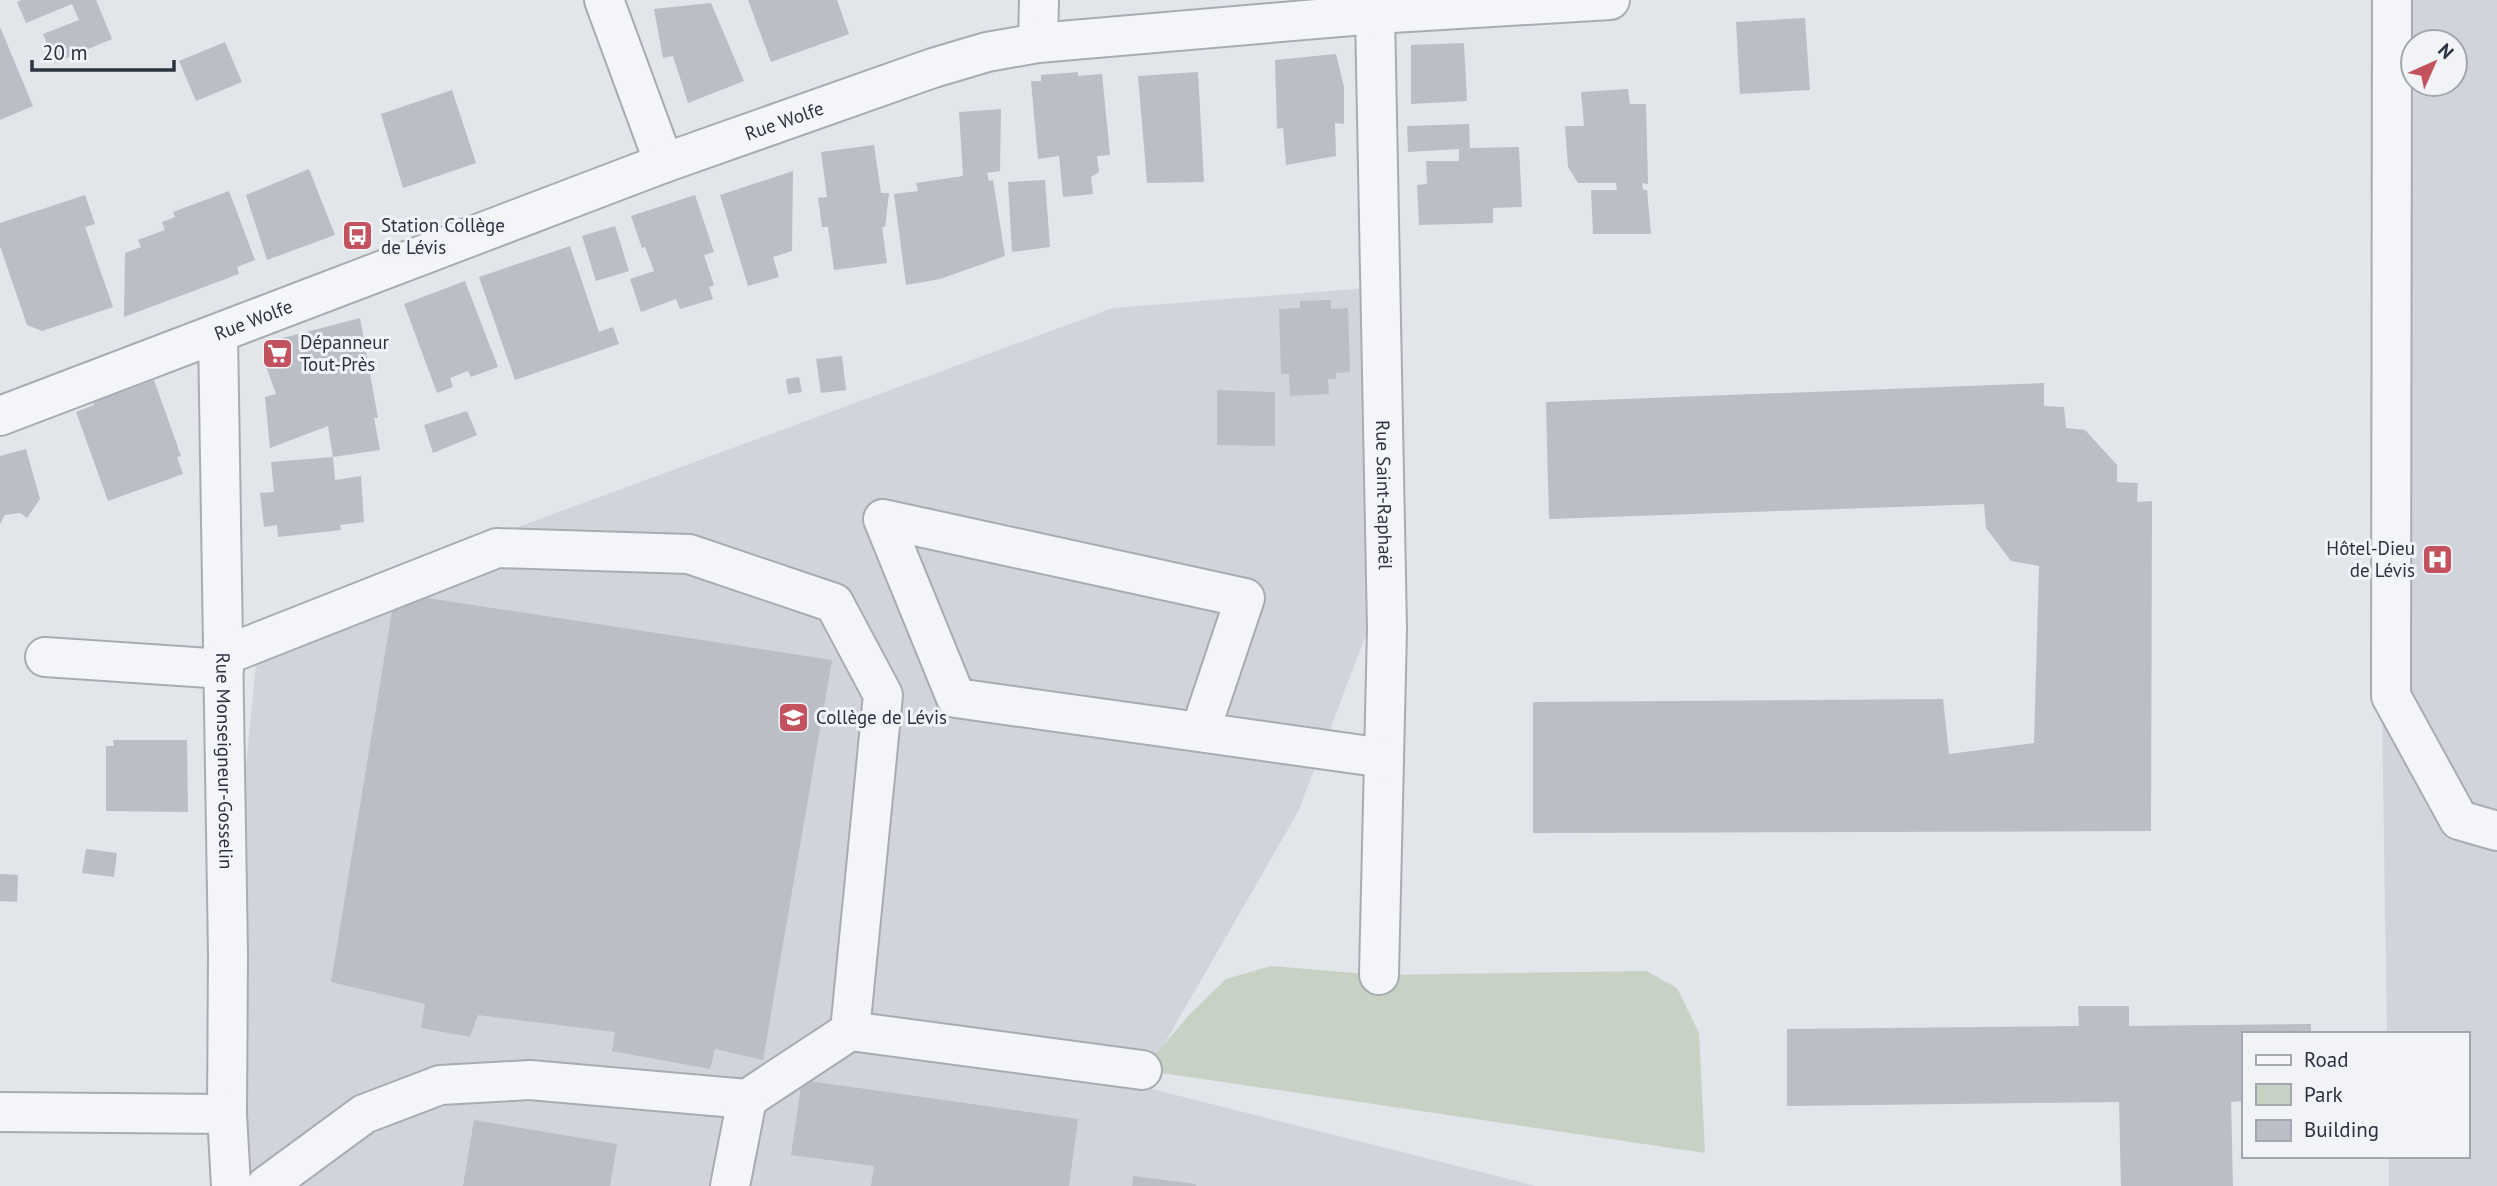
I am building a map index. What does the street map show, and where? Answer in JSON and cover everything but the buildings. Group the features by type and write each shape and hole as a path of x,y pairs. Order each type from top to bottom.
{"street":[{"path":"604,0 664,163"},
{"path":"1038,43 1039,0"},
{"name":"Rue Wolfe","path":"0,416 664,163 933,68 987,52 1038,43 1375,14 1610,0"},
{"path":"2392,0 2390,696 2459,820 2497,831"},
{"name":"Rue Saint-Raphaël","path":"1375,14 1387,629 1379,975"},
{"name":"Rue Monseigneur-Gosselin","path":"218,334 228,955 227,1114 231,1186"},
{"path":"1200,732 1245,598 883,519 956,698 1384,758"},
{"path":"45,657 223,663 497,548 689,554 834,603 883,695 850,1031"},
{"path":"266,1186 365,1114 440,1085 530,1080 747,1099 850,1031 1142,1070"},
{"path":"730,1186 747,1099"},
{"path":"0,1112 227,1114"}],"shaded area":[{"name":"Hôtel-Dieu de Lévis","path":"2371,0 2497,0 2497,1186 2389,1186 2389,1158 2469,1158 2469,1032 2387,1032"},
{"name":"Collège de Lévis","path":"1368,288 1371,622 1298,812 1140,1086 1536,1186 231,1186 228,955 260,622 1113,308"}],"green space":[{"path":"1271,966 1379,975 1646,971 1677,988 1699,1033 1705,1153 1142,1070 1190,1014 1226,979"}],"place":[{"name":"Station Collège de Lévis","path":"358,236"},
{"name":"Dépanneur Tout-Près","path":"277,353"},
{"name":"Hôtel-Dieu de Lévis","path":"2438,559"},
{"name":"Collège de Lévis","path":"793,717"}]}
